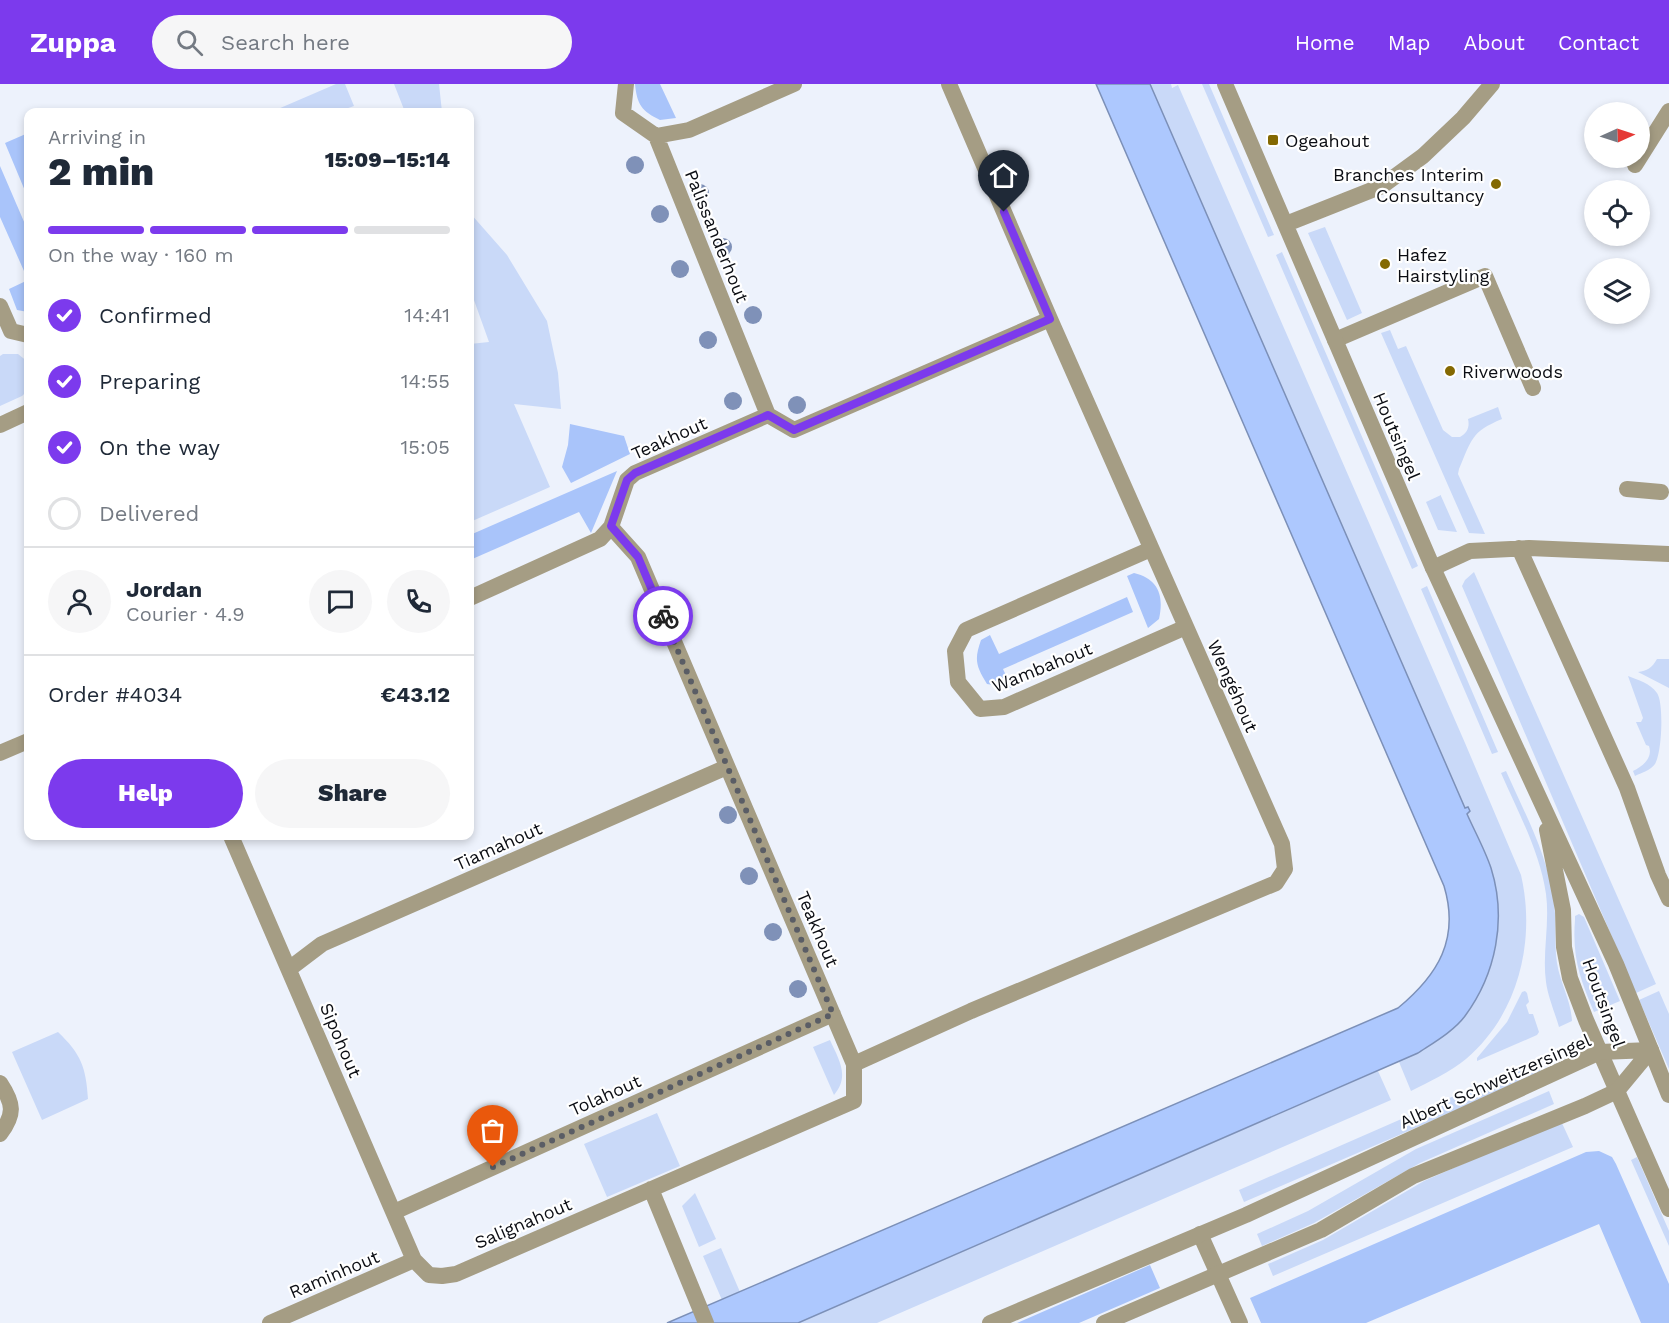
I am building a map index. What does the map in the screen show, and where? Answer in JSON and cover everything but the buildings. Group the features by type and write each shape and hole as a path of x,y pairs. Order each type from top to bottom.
{"street":[{"path":"626,84 623,113 656,136 689,130 794,84"},
{"name":"Wengéhout","path":"854,1064 971,1011 1276,883 1286,869 1282,844 1050,319 949,84"},
{"name":"Houtsingel","path":"1225,84 1433,568 1616,964 1669,1095"},
{"path":"1286,224 1382,186 1423,156 1463,118 1492,84"},
{"path":"1650,141 1669,111"},
{"name":"Palissanderhout","path":"656,136 768,415"},
{"path":"1335,340 1485,276 1533,388"},
{"path":"0,306 6,334 24,335"},
{"path":"768,415 794,430 1050,319"},
{"path":"0,425 24,414"},
{"name":"Teakhout","path":"768,415 635,473 627,480 611,526 638,557 854,1064"},
{"path":"1627,489 1661,492"},
{"path":"474,596 600,539 611,526"},
{"path":"1433,568 1470,551 1519,548 1669,554"},
{"path":"1519,548 1627,789 1669,899"},
{"name":"Wambahout","path":"1152,549 966,630 955,651 958,682 980,709 1004,708 1186,627"},
{"path":"0,753 24,743"},
{"name":"Tiamahout","path":"289,969 322,944 727,766"},
{"name":"Houtsingel","path":"1540,800 1563,910 1564,947 1570,978 1600,1053 1669,1209"},
{"name":"Sipohout","path":"233,840 414,1260"},
{"name":"Tolahout","path":"394,1212 833,1014"},
{"path":"1104,1323 1321,1230 1413,1176 1586,1106 1617,1091 1651,1050"},
{"name":"Albert Schweitzersingel","path":"990,1323 1246,1215 1600,1053 1651,1050"},
{"name":"Salignahout","path":"414,1260 429,1275 456,1274 854,1101 854,1064"},
{"path":"0,1083 11,1108 9,1122 0,1134"},
{"path":"651,1189 706,1323"},
{"path":"1200,1234 1240,1323"},
{"name":"Raminhout","path":"270,1323 414,1260"}],"shaded area":[{"path":"336,84 345,84 354,106 348,108 280,108"},
{"path":"394,84 439,84 442,108 403,108"},
{"path":"635,84 660,84 676,118 660,120 649,114 639,102"},
{"path":"1096,84 1150,84 1465,808 1468,807 1470,811 1467,814 1489,861 1496,887 1498,926 1491,964 1476,1000 1465,1016 1449,1032 1418,1053 798,1323 667,1323 1398,1008 1424,982 1442,954 1449,923 1444,886"},
{"path":"1150,84 1171,84 1172,88 1178,85 1521,875 1526,925 1524,950 1511,998 1484,1041 1466,1059 1411,1091 1399,1062 1435,1042 1464,1018 1468,807 1465,808"},
{"path":"1202,84 1209,84 1274,235 1268,237"},
{"path":"24,135 24,188 5,143"},
{"path":"0,166 24,222 24,271 0,217"},
{"path":"474,218 507,255 547,321 558,373 561,409 514,404 550,487 474,520 474,344 489,342 474,300"},
{"path":"1325,227 1362,313 1347,320 1308,233"},
{"path":"1282,252 1418,566 1412,569 1276,255"},
{"path":"24,282 24,311 17,310 9,289"},
{"path":"1390,330 1398,349 1406,346 1443,430 1452,437 1460,437 1464,434 1468,427 1468,419 1498,407 1502,419 1484,428 1474,438 1458,474 1485,534 1469,533 1381,333"},
{"path":"18,354 24,359 24,394 0,406 0,356"},
{"path":"570,424 624,436 630,454 571,483 562,467 568,445"},
{"path":"617,471 591,533 579,512 474,558 474,533"},
{"path":"1441,495 1457,532 1438,530 1426,502"},
{"path":"1474,572 1656,984 1636,993 1462,586"},
{"path":"1134,573 1149,579 1160,596 1159,619 1148,628 1127,576"},
{"path":"1427,586 1498,752 1492,754 1421,589"},
{"path":"1127,597 1133,612 1003,669 1012,688 987,684 983,678 977,658 981,640 990,635 999,654"},
{"path":"1657,659 1669,659 1669,688 1638,672 1649,668"},
{"path":"1628,676 1651,687 1657,693 1661,707 1661,739 1655,764 1635,776 1633,771 1646,761 1650,750 1636,722 1641,722 1643,718"},
{"path":"1506,771 1542,853 1551,887 1555,911 1557,963 1570,1006 1572,1021 1559,1027 1546,982 1547,905 1543,878 1528,832 1501,773"},
{"path":"1579,914 1584,917 1620,1001 1594,1012 1576,957 1575,916"},
{"path":"1525,991 1529,1002 1526,1005 1529,1014 1533,1014 1539,1032 1537,1035 1477,1061 1477,1058 1507,1022 1522,992"},
{"path":"1659,991 1669,1014 1669,1069 1639,1000"},
{"path":"58,1032 72,1047 81,1062 86,1078 88,1099 42,1120 12,1052"},
{"path":"830,1040 842,1075 839,1088 834,1095 813,1047"},
{"path":"1536,1060 1540,1071 1522,1082 1244,1202 1239,1190"},
{"path":"1378,1071 1391,1100 877,1323 798,1323"},
{"path":"1549,1091 1554,1104 1420,1163 1314,1223 1262,1246 1257,1234 1308,1211 1416,1149"},
{"path":"657,1113 680,1166 607,1197 584,1144"},
{"path":"1561,1121 1573,1147 1273,1276 1268,1264 1323,1240 1424,1181"},
{"path":"1599,1151 1612,1157 1616,1164 1669,1284 1669,1323 1641,1323 1599,1224 1366,1323 1261,1323 1250,1298 1586,1152"},
{"path":"1637,1157 1669,1231 1669,1246 1631,1160"},
{"path":"695,1193 716,1239 699,1247 682,1206"},
{"path":"721,1248 740,1292 722,1300 703,1256"},
{"path":"1150,1265 1160,1288 1079,1323 1017,1323"}],"way so far":[{"path":"493,1167 833,1014 663,616"}],"place":[{"name":"Ogeahout","path":"1273,140"},
{"name":"Branches Interim Consultancy","path":"1496,184"},
{"name":"Hafez Hairstyling","path":"1385,264"},
{"name":"Riverwoods","path":"1450,371"}],"route":[{"path":"663,616 638,557 611,526 627,480 635,473 768,415 794,430 1050,319 1004,212"}]}
